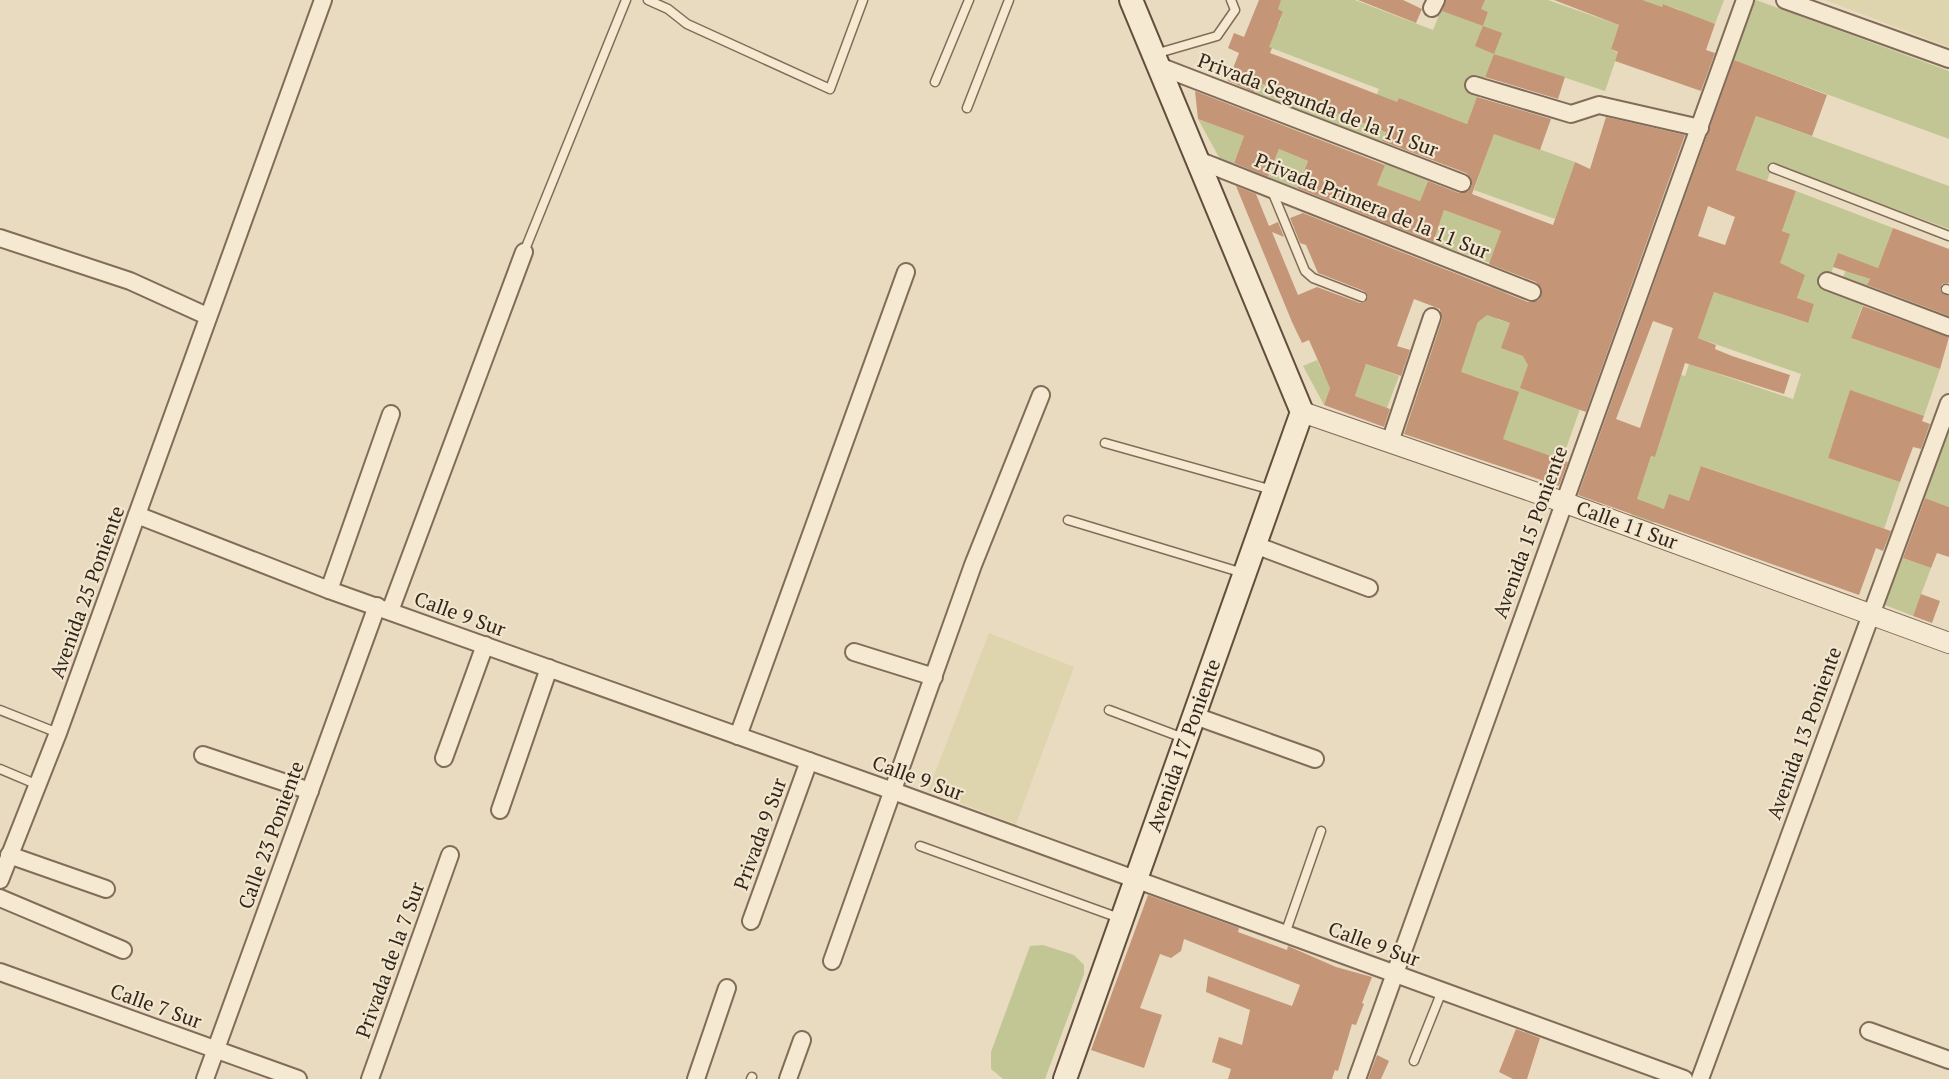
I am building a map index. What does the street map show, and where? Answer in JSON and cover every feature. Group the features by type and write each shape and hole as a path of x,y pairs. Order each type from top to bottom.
{"main road":[{"path":"1131,0 1302,412"},
{"name":"Avenida 17 Poniente","path":"1065,1079 1302,412"}],"street":[{"name":"Avenida 25 Poniente","path":"0,880 58,733 323,0"},
{"name":"Avenida 15 Poniente","path":"1357,1079 1745,0"},
{"path":"1785,0 1949,59"},
{"name":"Privada Segunda de la 11 Sur","path":"1156,60 1462,183"},
{"path":"1474,86 1571,114 1599,105 1700,128"},
{"name":"Privada Primera de la 11 Sur","path":"1198,160 1532,292"},
{"path":"0,238 130,281 207,316"},
{"name":"Calle 23 Poniente","path":"205,1079 310,790 384,609 524,252"},
{"path":"738,735 906,272"},
{"path":"1827,281 1949,327"},
{"path":"1390,442 1431,317"},
{"path":"832,961 973,565 1041,395"},
{"name":"Avenida 13 Poniente","path":"1700,1079 1869,613 1949,403"},
{"name":"Calle 11 Sur","path":"1302,412 1563,502 1949,643"},
{"path":"329,591 391,414"},
{"name":"Calle 9 Sur","path":"137,515 329,591 738,735 1684,1079"},
{"path":"1256,545 1369,588"},
{"path":"444,758 485,645"},
{"path":"854,652 934,677"},
{"path":"500,810 549,668"},
{"path":"1194,716 1315,759"},
{"path":"203,754 310,790"},
{"name":"Privada 9 Sur","path":"751,921 809,761"},
{"path":"9,855 106,889"},
{"name":"Privada de la 7 Sur","path":"370,1079 450,855"},
{"path":"0,898 123,950"},
{"name":"Calle 7 Sur","path":"0,972 298,1079"},
{"path":"696,1079 727,988"},
{"path":"1869,1031 1949,1060"},
{"path":"788,1079 802,1040"}],"lane":[{"path":"524,252 626,0"},
{"path":"648,0 668,9 687,24 830,89 863,0"},
{"path":"935,82 969,0"},
{"path":"968,108 1009,0"},
{"path":"1156,60 1217,36 1235,10 1231,0"},
{"path":"1773,168 1949,236"},
{"path":"1271,189 1305,271 1313,278 1362,297"},
{"path":"1105,442 1275,490"},
{"path":"1068,520 1245,574"},
{"path":"0,710 58,733"},
{"path":"1109,710 1186,739"},
{"path":"0,769 38,785"},
{"path":"1285,934 1321,831"},
{"path":"920,846 1122,919"},
{"path":"1414,1061 1442,991"}],"shaded area":[{"path":"1825,0 1949,0 1949,47"},
{"path":"989,633 1074,667 1016,824 928,791"}],"green space":[{"path":"1281,0 1355,0 1433,30 1441,10 1483,26 1488,12 1456,0 1548,0 1619,25 1611,49 1618,53 1605,91 1494,54 1467,124 1399,98 1395,107 1375,99 1379,89 1245,38 1279,24 1283,12 1274,8"},
{"path":"1642,0 1724,0 1715,24 1679,14 1680,10 1663,4 1651,37"},
{"path":"1749,0 1756,0 1949,71 1949,139 1728,58"},
{"path":"1258,82 1268,86 1270,84 1381,131 1388,125 1381,143 1254,93"},
{"path":"1756,116 1949,186 1949,229 1773,164 1767,181 1736,170"},
{"path":"1198,119 1244,136 1233,165 1221,161"},
{"path":"1494,133 1575,162 1555,219 1474,190"},
{"path":"1279,149 1308,161 1296,189 1268,178"},
{"path":"1386,161 1429,178 1420,201 1377,185"},
{"path":"1796,191 1893,228 1878,268 1864,263 1860,276 1870,279 1866,289 1842,280 1850,258 1838,254 1826,288 1864,301 1851,338 1940,369 1924,416 1850,391 1828,458 1900,482 1884,529 1702,466 1689,501 1664,509 1659,507 1653,524 1631,516 1651,456 1655,457 1681,375 1685,376 1689,364 1793,399 1801,374 1698,338 1714,291 1790,234 1782,231","holes":["1780,264 1804,275 1797,298 1814,304 1807,323 1765,309"]},
{"path":"1444,210 1501,231 1490,263 1432,242"},
{"path":"1492,282 1508,288 1497,319 1510,323 1530,358 1580,409 1562,460 1502,439 1508,388 1473,376 1463,405 1451,400"},
{"path":"1317,360 1325,377 1335,373 1324,405 1303,366"},
{"path":"1366,364 1399,376 1387,408 1355,396"},
{"path":"1949,418 1949,507 1920,496"},
{"path":"1897,556 1931,568 1913,616 1880,603"},
{"path":"1043,945 1074,955 1084,965 1084,974 1045,1079 1003,1079 991,1069 991,1052 1030,946"}],"building":[{"path":"1259,0 1281,0 1278,9 1283,12 1269,47 1272,48 1270,53 1397,102 1399,98 1467,124 1477,97 1551,119 1540,150 1494,134 1472,194 1553,225 1575,162 1590,169 1606,117 1685,135 1586,412 1520,388 1528,365 1523,356 1501,348 1510,323 1487,315 1478,322 1461,372 1519,392 1503,439 1568,462 1559,486 1404,434 1442,320 1440,309 1414,299 1397,346 1410,350 1401,376 1366,364 1355,396 1390,409 1384,427 1324,405 1330,388 1309,340 1302,343 1292,322 1236,186 1256,194 1269,226 1278,222 1284,237 1272,232 1298,295 1317,287 1360,303 1365,302 1368,297 1364,291 1318,273 1306,245 1300,243 1290,218 1303,213 1528,302 1539,300 1542,290 1536,282 1489,264 1501,231 1444,210 1433,242 1297,188 1308,161 1279,149 1268,177 1234,163 1244,136 1198,119 1195,91 1385,165 1377,185 1420,201 1428,181 1459,193 1468,191 1472,186 1470,177 1466,173 1382,141 1386,132 1258,82 1254,92 1228,81 1239,53 1228,48 1234,33 1244,37"},
{"path":"1358,0 1403,0 1422,9 1416,23"},
{"path":"1446,0 1485,0 1481,9 1488,12 1483,26 1442,11"},
{"path":"1554,0 1642,0 1662,7 1663,4 1715,24 1706,50 1715,53 1701,91 1615,61 1618,52 1611,49 1619,25"},
{"path":"1483,26 1502,33 1494,54 1475,46"},
{"path":"1494,54 1565,77 1558,99 1485,77"},
{"path":"1734,60 1827,95 1812,136 1756,116 1736,170 1796,191 1782,231 1790,234 1780,263 1805,275 1797,298 1814,304 1808,323 1714,292 1698,338 1716,345 1715,349 1732,356 1790,375 1784,394 1685,363 1655,457 1651,456 1637,499 1664,509 1669,494 1689,501 1701,466 1891,531 1883,551 1876,548 1859,595 1578,495","holes":["1708,206 1735,217 1725,245 1698,236","1653,321 1673,328 1640,428 1616,419"]},
{"path":"1893,228 1949,249 1949,283 1942,284 1940,290 1949,296 1949,316 1867,285 1870,279 1833,267 1838,253 1878,268"},
{"path":"1863,306 1949,337 1940,369 1851,338"},
{"path":"1850,390 1924,416 1922,421 1930,424 1921,449 1913,447 1900,482 1828,458"},
{"path":"1925,498 1949,507 1949,557 1937,553 1931,568 1903,558"},
{"path":"1921,594 1940,601 1932,623 1913,616"},
{"path":"1148,895 1239,928 1238,932 1287,950 1288,946 1336,967 1372,977 1356,1025 1352,1024 1338,1071 1335,1070 1332,1079 1228,1079 1231,1069 1212,1062 1219,1037 1242,1045 1250,1010 1206,992 1208,976 1292,1006 1300,985 1184,939 1181,951 1171,958 1160,954 1140,1008 1162,1015 1144,1068 1091,1050"},
{"path":"1516,1029 1540,1038 1527,1079 1513,1079 1499,1072"},
{"path":"1377,1055 1389,1061 1381,1079 1368,1079"}]}
